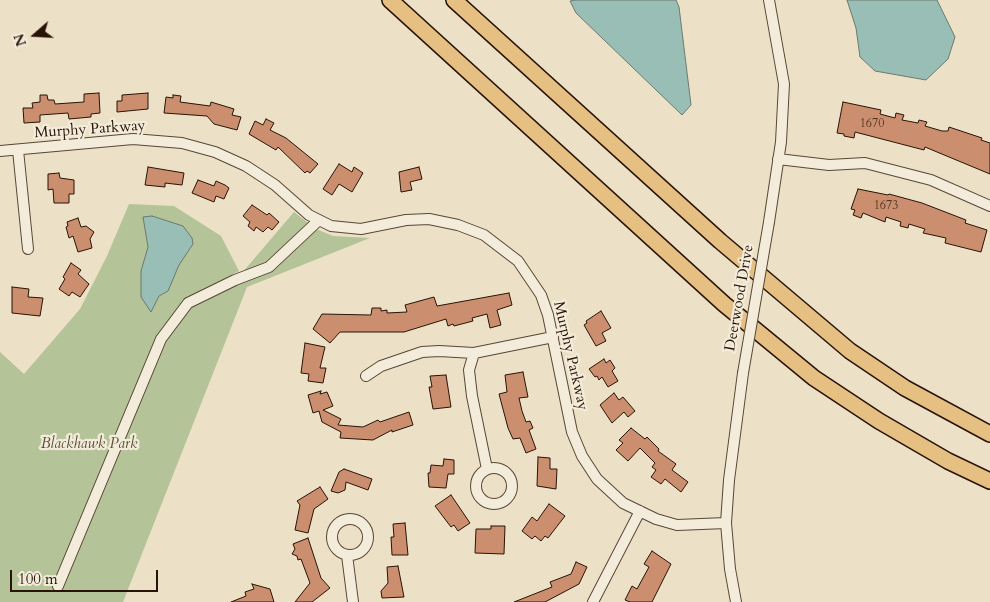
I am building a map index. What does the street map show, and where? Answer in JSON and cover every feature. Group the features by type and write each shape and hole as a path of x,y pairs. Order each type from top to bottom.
{"highway":[{"path":"390,0 724,304 814,378 880,421 948,460 990,481"},
{"path":"454,0 720,241 850,351 905,388 990,434"}],"street":[{"name":"Deerwood Drive","path":"736,602 730,569 726,523 729,480 743,373 778,159 784,84 769,0"},
{"name":"Murphy Parkway","path":"0,150 133,139 182,143 215,152 246,166 275,185 309,215 332,226 362,229 406,220 429,219 458,224 484,235 518,261 541,296 548,315 572,432 582,456 597,479 616,497 656,519 677,525 726,523"},
{"path":"18,150 28,249"},
{"path":"778,159 828,165 865,163 931,180 990,206"},
{"path":"58,586 161,339 188,303 236,280 269,267 319,220"},
{"path":"366,376 381,366 422,352 474,353 553,337"},
{"path":"474,353 470,370 472,396 487,468"},
{"path":"593,602 640,511"},
{"path":"347,555 353,602"}],"green space":[{"name":"Blackhawk Park","path":"129,204 174,206 221,236 239,271 185,301 230,287 294,212 316,229 333,236 370,238 247,287 123,602 0,602 0,352 24,374 80,309 107,256"}],"water":[{"path":"676,0 679,7 691,105 682,115 576,13 570,1"},
{"path":"847,0 937,0 955,37 948,59 926,80 875,71 860,57 856,28"},
{"path":"152,216 183,226 192,238 193,244 179,265 168,291 159,296 151,312 141,297 141,271 148,247 143,217"}],"building":[{"path":"99,93 100,113 91,114 91,117 69,119 68,113 40,115 40,122 24,123 23,108 33,108 32,103 40,102 40,95 47,95 48,100 54,100 55,104 84,102 84,94"},
{"path":"148,93 148,109 117,112 117,101 122,101 122,95"},
{"path":"173,95 181,96 180,102 210,106 211,102 234,109 232,115 241,117 237,130 214,124 207,116 164,113 166,97 173,98"},
{"path":"843,102 881,110 880,114 895,118 896,113 904,115 902,120 918,123 919,120 927,122 925,126 942,131 948,131 949,127 982,138 981,140 990,143 990,174 925,147 924,150 855,132 854,138 837,133"},
{"path":"266,119 274,123 270,130 286,138 318,164 310,173 307,171 305,173 278,147 276,150 249,134 255,121 263,125"},
{"path":"339,164 352,172 354,167 363,173 352,192 339,184 332,195 323,189"},
{"path":"148,167 184,173 182,185 165,183 165,187 145,185"},
{"path":"419,167 422,179 410,182 412,190 401,192 399,172"},
{"path":"59,173 60,178 74,180 74,194 69,194 69,203 54,203 53,189 48,190 48,174"},
{"path":"198,180 214,186 216,181 225,185 229,188 224,199 216,196 214,202 192,193"},
{"path":"858,189 889,194 922,203 966,220 965,223 987,230 981,252 945,243 946,238 923,233 925,229 909,224 908,228 900,226 901,222 886,217 885,222 863,213 861,218 853,215 855,210 851,209"},
{"path":"252,205 267,215 269,213 279,222 272,230 268,227 263,232 256,227 254,231 248,226 250,222 243,216"},
{"path":"78,218 81,227 86,226 94,232 90,239 92,248 78,252 73,236 69,238 66,227 68,226 67,222"},
{"path":"71,263 81,270 78,274 89,284 80,297 72,292 69,296 59,289"},
{"path":"12,287 29,289 28,297 43,298 40,316 12,313"},
{"path":"509,293 512,305 497,310 501,325 490,328 487,314 472,318 473,321 454,326 453,324 448,326 446,319 404,332 340,332 330,343 313,329 322,314 371,315 372,308 381,308 381,311 387,310 387,313 407,312 405,305 434,297 437,306"},
{"path":"601,311 611,328 602,333 606,341 596,346 584,325 587,323 586,321"},
{"path":"305,343 325,347 320,368 326,368 323,383 308,381 309,374 301,373"},
{"path":"604,359 606,363 610,360 615,368 612,371 618,381 608,387 602,377 599,380 589,369"},
{"path":"523,372 528,397 519,398 526,422 530,421 533,428 529,430 536,449 526,453 520,438 513,439 508,428 499,394 507,392 505,375"},
{"path":"446,375 451,407 433,409 429,387 432,387 430,376"},
{"path":"321,391 320,394 327,392 333,406 323,410 341,419 338,425 363,427 378,420 380,422 409,412 413,425 392,432 392,430 373,440 340,438 341,432 322,422 319,411 313,413 308,395"},
{"path":"614,393 619,400 623,397 635,411 628,417 624,412 612,423 600,405"},
{"path":"631,428 645,439 647,437 659,449 658,451 676,464 672,470 688,482 681,492 665,479 661,484 651,477 656,470 652,467 655,463 640,448 628,461 616,450 623,443 619,440"},
{"path":"538,457 550,458 550,469 557,469 556,489 537,486"},
{"path":"444,459 454,460 454,474 448,474 446,488 429,487 428,473 430,473 431,465 443,466"},
{"path":"344,469 372,479 368,490 346,482 345,490 338,493 331,491 339,472"},
{"path":"320,487 328,499 314,509 308,533 295,530 300,505 297,501"},
{"path":"451,495 470,523 458,531 454,525 451,527 435,506"},
{"path":"549,504 565,516 548,538 545,536 541,541 535,536 532,539 522,531 532,517 537,521"},
{"path":"405,523 408,555 392,555 391,537 394,537 393,524"},
{"path":"491,526 505,526 504,554 475,553 476,529 491,529"},
{"path":"308,538 321,578 330,588 312,602 295,602 310,583 301,559 298,560 297,556 292,554 295,549 293,544"},
{"path":"652,551 671,564 652,602 630,602 625,600 632,586 637,589 649,567 644,564"},
{"path":"576,562 587,567 579,584 545,602 514,602 552,587 550,582 571,574"},
{"path":"398,566 404,597 382,598 381,591 388,583 387,567"},
{"path":"252,584 270,589 274,602 231,602 246,596 245,592 254,589"}]}
